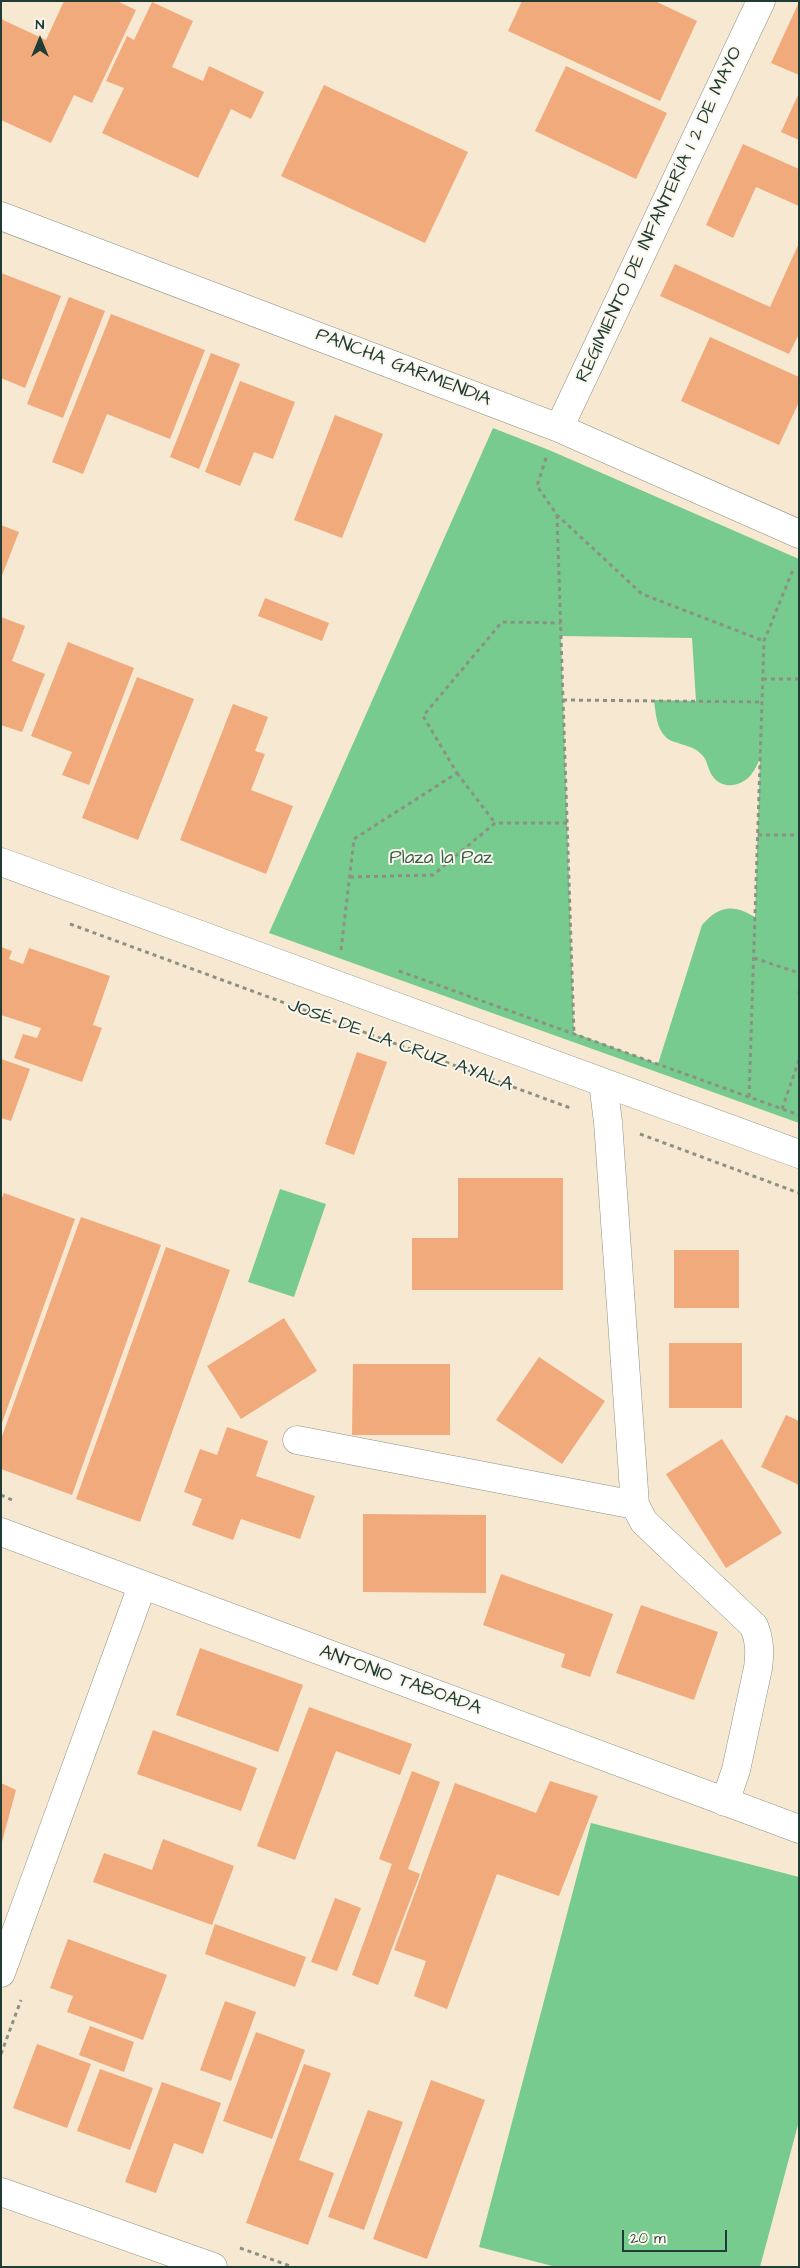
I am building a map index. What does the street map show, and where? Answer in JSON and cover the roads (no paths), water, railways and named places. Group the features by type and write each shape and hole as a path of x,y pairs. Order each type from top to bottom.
{"street":[{"name":"REGIMIENTO DE INFANTERÍA 1 2 DE MAYO","path":"558,428 761,1"},
{"name":"PANCHA GARMENDIA","path":"1,216 558,428 799,534"},
{"name":"JOSÉ DE LA CRUZ AYALA","path":"1,862 799,1154"},
{"path":"602,1083 608,1122 635,1504 644,1522 754,1626 758,1637 760,1652 758,1668 736,1770 725,1802"},
{"path":"297,1440 635,1504"},
{"name":"ANTONIO TABOADA","path":"1,1532 142,1586 799,1828"},
{"path":"1,1973 142,1586"},
{"path":"1,2192 213,2267"}],"park label":[{"name":"Plaza la Paz","path":"441,859"}]}
